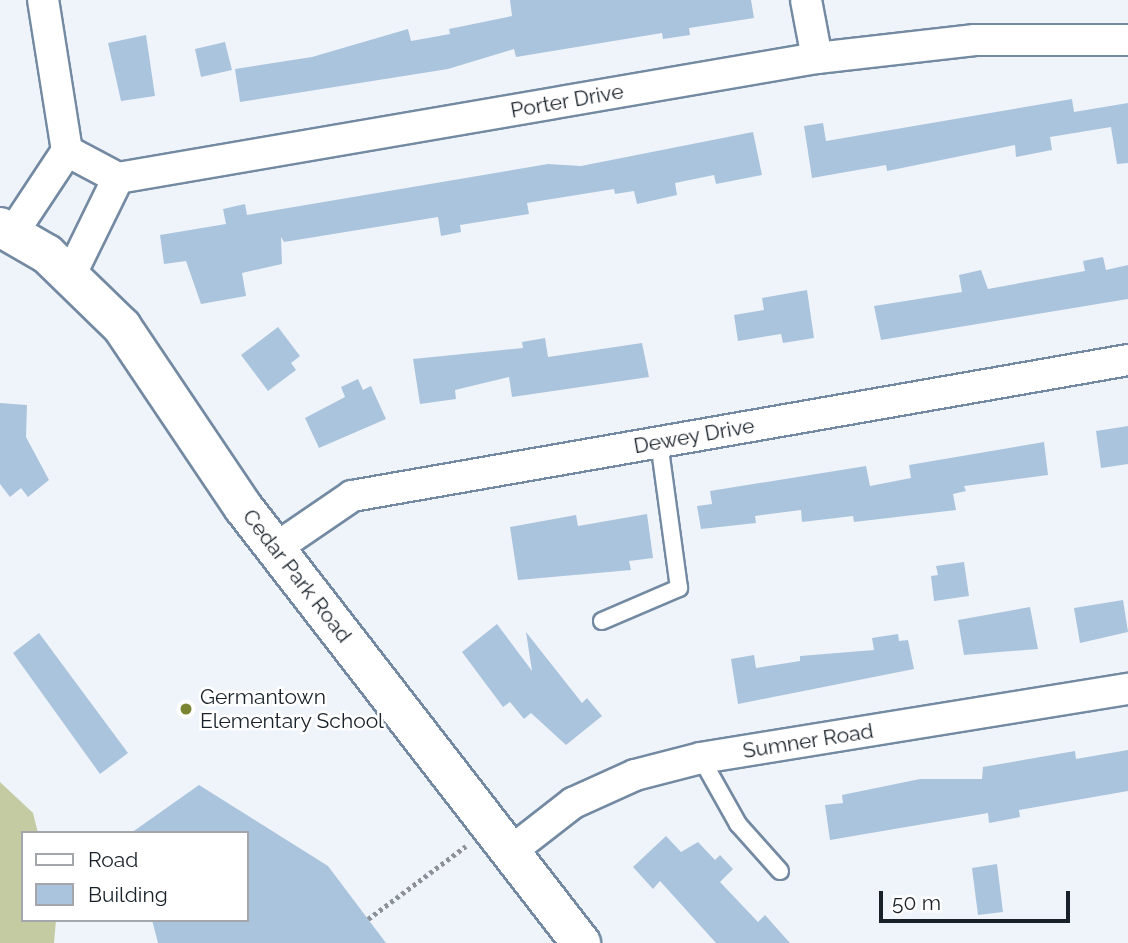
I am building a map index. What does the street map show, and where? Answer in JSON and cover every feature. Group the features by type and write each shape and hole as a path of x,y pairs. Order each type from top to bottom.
{"street":[{"path":"6,230 67,150 43,0"},
{"path":"806,0 817,58"},
{"name":"Porter Drive","path":"118,178 817,58 975,40 1128,40"},
{"path":"67,150 118,178 70,276"},
{"name":"Cedar Park Road","path":"6,230 70,276 122,327 276,548 581,943"},
{"name":"Dewey Drive","path":"276,548 352,496 1128,360"},
{"name":"Sumner Road","path":"500,839 635,775 701,758 1128,689"}],"lane":[{"path":"602,621 679,588 659,442"},
{"path":"701,758 738,824 780,871"}],"path":[{"path":"368,919 500,839"}],"green space":[{"path":"0,782 33,813 38,831 21,831 21,922 56,922 54,943 0,943"}],"building":[{"path":"510,0 751,0 754,18 689,28 690,35 663,39 662,33 516,57 514,49 448,69 240,102 235,69 312,57 408,29 411,41 450,34 449,29 512,16"},
{"path":"146,35 155,96 121,101 108,43"},
{"path":"225,42 232,70 201,77 195,49"},
{"path":"1072,99 1074,112 1128,103 1128,163 1117,164 1111,127 1050,137 1052,150 1016,157 1015,145 887,171 886,165 812,178 804,126 823,123 826,141"},
{"path":"753,132 762,175 716,184 714,175 675,183 677,195 637,204 634,191 615,194 614,189 527,203 529,214 460,225 461,232 441,236 438,217 284,242 281,237 282,264 242,273 246,296 201,304 186,261 164,264 160,235 226,224 223,209 245,204 247,215 548,164 581,166"},
{"path":"1103,257 1106,270 1128,265 1128,299 881,340 874,306 962,292 959,275 981,270 988,289 1085,271 1083,261"},
{"path":"807,290 814,338 783,343 781,334 738,341 734,315 764,310 762,298"},
{"path":"278,327 300,356 291,363 296,370 268,391 241,355"},
{"path":"545,338 548,357 642,343 649,377 512,397 509,377 455,390 456,399 420,404 413,359 523,348 522,342"},
{"path":"358,379 363,390 371,386 386,419 319,448 305,418 345,397 341,387"},
{"path":"0,403 27,405 26,437 49,480 28,497 21,488 10,497 0,484"},
{"path":"1128,426 1128,464 1101,468 1096,431"},
{"path":"1044,442 1048,475 964,486 966,491 953,494 956,510 854,522 853,516 802,522 801,510 755,516 756,523 701,529 697,506 712,504 710,491 866,466 870,486 911,478 909,465"},
{"path":"647,514 653,558 629,561 631,570 518,580 510,527 576,515 578,526"},
{"path":"964,562 969,596 934,601 931,576 938,575 936,566"},
{"path":"1123,600 1128,632 1080,643 1074,608"},
{"path":"1030,607 1038,649 964,655 958,620"},
{"path":"497,624 532,671 526,632 582,703 587,698 602,716 566,745 531,713 524,719 510,702 503,707 462,652"},
{"path":"39,633 128,753 100,774 13,653"},
{"path":"898,634 899,641 908,640 914,669 738,704 731,659 754,655 756,668 800,661 800,656 874,650 872,638"},
{"path":"1128,750 1128,791 1019,810 1020,817 989,823 988,813 830,840 825,805 843,803 842,795 920,779 982,779 983,767 1075,751 1076,759"},
{"name":"Germantown Elementary School","path":"199,785 328,866 386,943 158,943 153,922 248,922 248,831 134,831"},
{"path":"666,836 681,852 698,842 715,860 720,855 733,869 720,882 758,922 765,915 790,943 716,943 660,881 653,889 633,867"},
{"path":"997,864 1003,912 978,915 972,868"}],"place":[{"name":"Germantown Elementary School","path":"186,709"}]}
